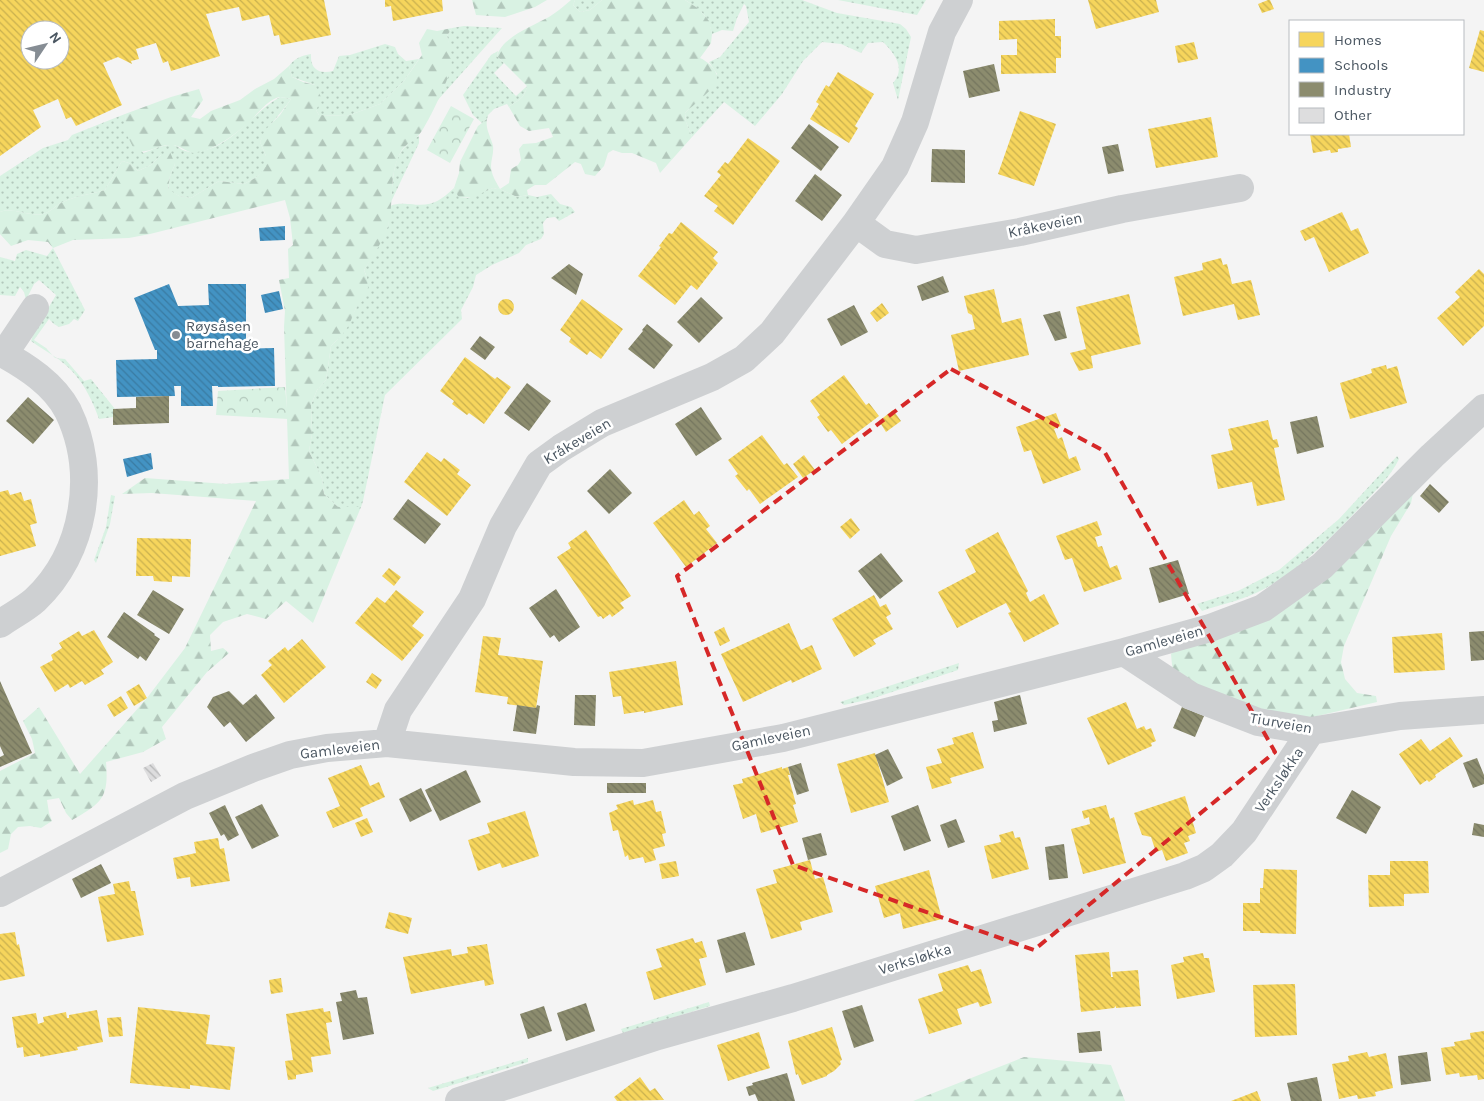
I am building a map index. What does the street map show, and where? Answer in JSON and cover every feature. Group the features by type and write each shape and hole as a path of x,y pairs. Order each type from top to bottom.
{"street":[{"name":"Kråkeveien","path":"386,743 398,710 472,598 503,526 539,464 602,423 712,377 744,359 772,333 856,223 895,167 915,122 942,32 959,0"},
{"name":"Kråkeveien","path":"856,223 886,244 916,250 1020,232 1122,209 1240,188"},
{"path":"0,624 34,601 54,579 68,556 81,519 84,482 80,444 67,411 51,388 26,367 2,353 35,308"},
{"name":"Gamleveien","path":"0,893 185,796 290,755 327,748 386,743 574,762 643,763 783,738 1124,652 1210,628 1263,608 1322,566 1432,456 1484,408"},
{"name":"Tiurveien","path":"1124,652 1191,696 1258,722 1311,731 1400,716 1484,710"},
{"name":"Verksløkka","path":"459,1101 658,1036 793,998 1185,876 1204,868 1222,855 1244,832 1311,731"}],"highlighted area":[{"path":"951,369 1104,451 1275,752 1034,950 793,865 677,576"}],"green space":[{"path":"472,0 547,0 535,7 505,17 476,15"},
{"path":"571,0 575,0 573,5 580,12 590,10 602,0 685,0 699,9 709,21 712,34 711,43 700,58 714,69 717,77 714,85 708,92 685,113 686,122 692,137 660,173 656,163 632,153 622,153 613,150 608,153 604,166 595,176 585,174 581,164 575,162 546,185 535,185 527,190 528,195 517,197 500,189 509,183 511,169 518,165 521,160 519,149 523,144 536,143 553,137 549,128 529,131 520,126 509,107 523,97 527,86 497,56 505,43 552,15"},
{"path":"575,0 602,0 590,10 580,12 573,5"},
{"path":"685,0 802,0 837,13 900,24 911,37 898,100 893,83 899,72 899,67 895,56 883,42 868,43 861,53 841,44 822,42 803,61 782,94 755,126 724,102 692,137 686,122 685,113 699,99 717,74 709,62 720,57 749,22 744,4 733,31 722,30 712,34 703,14"},
{"path":"838,0 926,0 917,15"},
{"path":"464,26 502,28 437,101 448,77 450,55 447,36 452,28"},
{"path":"452,28 447,36 452,59 450,73 421,132 400,153 393,174 388,226 380,244 364,270 368,288 364,299 356,308 349,325 331,346 326,380 317,390 311,405 312,434 309,451 322,478 324,494 338,507 361,507 313,623 286,601 266,619 247,614 223,622 210,635 211,651 223,648 229,653 207,672 162,727 166,739 143,752 106,762 106,784 101,798 97,804 72,820 66,813 59,798 47,800 52,821 41,828 30,826 18,827 11,834 8,849 0,853 0,771 35,753 32,739 23,721 39,707 80,774 147,698 185,648 256,501 152,493 122,494 145,478 226,484 289,479 285,311 279,280 289,278 288,249 293,245 290,218 285,200 150,234 129,238 73,240 53,248 48,242 28,240 11,246 0,234 0,212 10,211 38,215 46,213 60,203 105,190 122,161 129,163 138,171 151,165 161,155 170,152 175,164 170,176 168,189 179,196 191,198 219,181 244,184 257,177 266,166 266,156 260,142 265,130 280,115 291,99 279,97 275,99 230,137 217,145 197,153 172,145 140,152 135,151 126,133 125,114 199,89 203,100 191,117 200,119 211,111 240,100 274,79 289,66 292,77 315,85 322,99 316,110 319,115 347,116 380,104 404,81 422,55 419,43 427,29 437,31"},
{"path":"385,44 395,47 398,54 406,61 419,59 404,81 380,104 347,116 319,115 316,110 315,85 292,77 289,66 301,57 311,54 314,67 317,70 328,72 333,71 339,56 350,55"},
{"path":"498,51 497,56 504,63 494,73 516,96 527,86 521,99 509,107 507,104 494,109 482,123 473,115 463,95 491,55"},
{"path":"280,97 291,99 266,131 260,142 266,156 267,166 257,177 244,184 219,181 191,198 179,196 168,190 170,176 175,164 161,155 151,165 138,171 129,163 122,161 105,190 60,203 46,213 38,215 10,211 0,212 0,176 43,148 68,140 72,135 125,114 126,122 143,153 169,145 191,152 198,152 212,148 230,138 263,109"},
{"path":"451,106 474,119 450,163 427,150"},
{"path":"487,119 487,130 493,146 491,169 500,189 493,188 473,197 459,198 454,188 460,162 478,126"},
{"path":"419,136 419,143 390,204 398,157 410,142"},
{"path":"454,188 460,198 468,198 493,188 500,189 517,197 528,195 537,197 551,194 560,204 571,207 575,212 559,221 555,217 547,218 543,223 544,234 541,239 526,245 519,253 492,265 476,275 473,287 461,310 462,319 385,395 361,507 338,507 324,494 322,478 309,451 312,434 311,405 317,390 326,380 331,346 345,330 365,291 367,281 364,270 388,226 390,206 395,204 429,204 444,197"},
{"path":"53,248 85,310 78,321 74,319 69,324 59,327 49,319 34,340 46,348 52,355 31,341 34,332 56,295 39,280 34,284 26,300 24,292 20,287 15,296 0,295 0,257 15,261 17,254 26,250 47,256"},
{"path":"57,358 65,359 84,381 91,379 115,409 113,409 113,417 99,419 85,388 77,376"},
{"path":"285,387 288,419 216,415 218,391"},
{"path":"1397,456 1399,459 1388,477 1327,541 1300,565 1286,576 1256,593 1202,611 1197,604 1238,591 1279,570 1339,519"},
{"path":"1413,493 1411,503 1391,536 1344,646 1341,662 1345,679 1357,693 1376,696 1377,702 1296,721 1176,679 1171,654 1180,644 1209,636"},
{"path":"111,495 115,496 110,524 96,563 94,560 106,527"},
{"path":"959,663 958,670 871,699 844,705 840,702"},
{"path":"709,1002 710,1006 623,1033 621,1029"},
{"path":"1024,1057 1111,1065 1125,1101 913,1101"},
{"path":"528,1058 528,1062 433,1091 428,1088"}],"building: Homes":[{"path":"0,0 324,0 331,35 281,45 279,35 274,36 269,15 242,21 239,7 206,14 220,56 171,71 168,61 163,63 156,43 136,49 139,59 131,61 132,64 118,57 103,63 122,105 76,126 71,117 66,119 58,99 33,110 41,127 0,156"},
{"path":"385,0 442,0 443,11 393,21 391,6 385,7"},
{"path":"1088,0 1156,0 1159,12 1096,29"},
{"path":"1270,0 1274,9 1262,13 1258,4"},
{"path":"1055,19 1055,36 1061,36 1061,58 1056,58 1056,73 1001,74 1001,55 1017,55 1017,39 999,40 999,21"},
{"path":"1480,30 1484,31 1484,72 1469,68"},
{"path":"1194,42 1198,59 1178,63 1175,46"},
{"path":"838,72 874,94 855,126 858,128 849,143 810,119 819,104 816,102 826,85 829,87"},
{"path":"1020,111 1056,124 1034,186 998,174"},
{"path":"1211,117 1218,157 1156,168 1148,129"},
{"path":"1310,135 1349,135 1351,147 1338,149 1338,152 1331,153 1330,150 1313,153"},
{"path":"748,138 780,161 733,225 714,211 718,206 704,196 721,175 717,172 725,162 728,164"},
{"path":"1342,212 1351,231 1358,228 1369,253 1329,272 1314,237 1305,241 1300,231"},
{"path":"681,222 718,252 713,258 718,263 697,290 691,285 675,305 638,276 661,247 659,246 669,233 672,234"},
{"path":"1221,258 1223,265 1227,264 1232,284 1251,280 1260,315 1238,320 1234,304 1183,316 1174,277 1203,270 1202,263"},
{"path":"1479,269 1484,274 1484,326 1463,346 1437,318 1460,297 1455,292"},
{"path":"994,289 1002,323 1021,318 1029,355 959,371 951,335 975,329 972,315 968,313 964,296"},
{"path":"1129,294 1141,344 1091,356 1093,368 1079,371 1070,353 1086,349 1076,307"},
{"path":"503,299 509,299 514,304 512,313 503,315 498,310 498,304"},
{"path":"582,299 623,329 601,359 590,351 587,355 569,342 571,338 560,330"},
{"path":"882,303 889,313 877,322 870,313"},
{"path":"465,357 495,379 497,377 511,387 484,424 452,404 454,401 440,391"},
{"path":"1386,365 1387,369 1397,366 1407,403 1350,419 1340,383 1372,373 1371,369"},
{"path":"844,375 866,405 869,403 879,416 842,444 831,430 828,432 817,417 820,415 810,401"},
{"path":"893,410 901,421 886,432 879,421"},
{"path":"1056,413 1061,426 1054,429 1058,439 1062,437 1069,459 1076,456 1081,470 1043,484 1031,450 1024,452 1016,427"},
{"path":"1268,420 1273,440 1277,439 1279,447 1274,448 1285,500 1257,506 1252,482 1218,489 1211,455 1233,450 1228,429"},
{"path":"762,435 784,465 787,463 798,477 760,504 749,489 747,491 735,476 738,474 728,460"},
{"path":"427,452 441,462 444,458 460,470 457,474 471,485 447,516 404,482"},
{"path":"804,455 815,470 803,478 793,464"},
{"path":"8,490 10,495 21,492 24,501 31,499 37,523 30,525 36,546 0,556 0,492"},
{"path":"684,500 694,515 699,511 710,526 706,529 717,543 686,567 653,523"},
{"path":"851,518 860,530 850,539 840,527"},
{"path":"1097,521 1102,535 1095,537 1098,547 1102,546 1110,568 1117,565 1122,579 1084,592 1072,558 1065,560 1056,536"},
{"path":"586,530 631,596 620,603 624,608 612,617 610,614 603,619 601,616 598,617 557,557 571,548 568,543"},
{"path":"998,532 1028,591 1026,593 1030,602 1044,594 1059,624 1024,642 1008,613 1011,612 1006,603 957,628 938,592 976,572 965,550"},
{"path":"137,538 191,539 190,577 172,576 172,582 154,581 153,576 136,576"},
{"path":"389,568 401,577 394,586 382,576"},
{"path":"396,590 424,612 412,626 424,635 402,661 355,623 377,597 385,603"},
{"path":"874,595 880,607 886,604 891,614 886,617 893,629 873,640 876,644 854,657 832,619"},
{"path":"789,623 801,650 812,645 822,669 792,683 791,680 743,702 721,654"},
{"path":"724,627 730,641 720,646 714,632"},
{"path":"94,630 113,662 101,670 104,674 85,685 82,681 70,688 68,684 55,692 40,667 53,660 51,655 62,648 59,643 79,631 82,636"},
{"path":"1442,633 1445,670 1394,673 1392,637"},
{"path":"483,636 501,638 498,655 543,661 536,708 507,704 508,697 475,692"},
{"path":"302,639 326,667 284,703 261,675 272,665 268,661 285,647 288,651"},
{"path":"676,661 683,705 644,713 644,711 624,714 621,696 613,697 609,672"},
{"path":"372,673 382,680 376,689 366,682"},
{"path":"139,684 147,698 134,706 126,692"},
{"path":"121,696 128,708 114,717 107,705"},
{"path":"1126,702 1137,729 1144,726 1146,730 1151,728 1156,741 1151,743 1152,746 1108,765 1087,718"},
{"path":"973,732 984,768 950,778 952,783 932,789 926,767 942,763 937,749 954,744 952,738"},
{"path":"1450,737 1463,756 1435,775 1436,777 1429,782 1427,780 1420,785 1399,754 1421,739 1430,751"},
{"path":"875,753 889,802 851,813 837,764"},
{"path":"361,765 370,786 379,782 385,797 360,808 363,816 333,828 326,812 340,806 328,778"},
{"path":"782,767 782,769 788,767 790,775 788,775 796,804 793,805 798,822 761,833 756,814 743,819 733,785 743,783 742,779"},
{"path":"1185,796 1196,833 1188,836 1190,841 1184,843 1188,853 1166,861 1162,850 1156,852 1151,837 1142,835 1134,813"},
{"path":"633,800 634,805 653,800 656,812 661,811 666,833 662,834 665,846 653,849 656,860 645,863 643,857 629,860 628,855 625,857 618,830 613,831 609,813 618,809 616,805"},
{"path":"1106,805 1110,819 1114,817 1126,863 1083,874 1071,829 1090,824 1089,817 1084,819 1082,811"},
{"path":"525,811 539,856 502,868 500,863 478,871 468,840 490,833 487,823"},
{"path":"367,818 373,832 361,837 355,823"},
{"path":"1013,831 1015,838 1020,837 1029,869 992,879 984,846 1001,842 999,835"},
{"path":"218,838 220,849 224,848 230,881 191,887 190,877 177,879 173,858 196,853 194,842"},
{"path":"810,860 815,879 823,877 833,912 800,922 802,930 771,939 756,889 777,883 773,870"},
{"path":"676,861 679,876 662,879 659,864"},
{"path":"1390,861 1428,861 1429,893 1404,894 1404,906 1369,907 1368,875 1390,875"},
{"path":"1264,869 1297,870 1296,934 1243,931 1243,903 1260,903 1260,888 1263,888"},
{"path":"929,870 942,919 903,929 900,913 884,918 875,886"},
{"path":"129,881 131,891 135,891 144,935 107,942 98,897 115,894 113,884"},
{"path":"389,912 412,918 408,934 385,928"},
{"path":"15,932 25,976 0,981 0,934"},
{"path":"693,938 695,943 702,941 707,957 699,959 706,985 654,1000 646,972 662,967 656,949"},
{"path":"487,944 494,984 485,986 484,980 411,994 403,957 451,949 452,956 468,953 467,947"},
{"path":"1109,952 1111,977 1113,977 1112,972 1138,970 1141,1006 1116,1008 1116,1006 1114,1008 1081,1012 1075,955"},
{"path":"1203,953 1204,958 1209,958 1215,992 1177,999 1171,965 1184,962 1183,957"},
{"path":"968,965 971,972 981,969 992,1003 980,1007 978,1002 957,1009 962,1024 929,1034 918,999 943,991 938,974"},
{"path":"281,978 283,992 271,994 269,980"},
{"path":"1295,984 1297,1035 1255,1037 1253,985"},
{"path":"138,1007 210,1015 206,1044 235,1047 230,1090 190,1085 190,1089 130,1083"},
{"path":"323,1008 324,1012 330,1011 332,1022 326,1023 331,1054 311,1057 313,1072 296,1075 296,1079 288,1080 285,1061 293,1060 286,1014"},
{"path":"97,1010 103,1042 77,1047 78,1050 40,1057 40,1054 24,1057 23,1047 17,1048 12,1017 36,1013 38,1024 44,1022 43,1017 66,1012 67,1018 69,1018 69,1015"},
{"path":"121,1017 123,1036 109,1037 107,1018"},
{"path":"832,1027 842,1060 840,1061 841,1064 827,1076 802,1085 798,1074 796,1075 788,1041"},
{"path":"1484,1031 1484,1079 1478,1080 1477,1075 1460,1077 1459,1073 1446,1075 1441,1048 1455,1046 1454,1042 1471,1039 1470,1033"},
{"path":"759,1032 770,1068 728,1081 717,1045"},
{"path":"1367,1052 1369,1057 1386,1053 1393,1088 1375,1092 1376,1096 1358,1099 1357,1095 1339,1099 1332,1064 1349,1061 1348,1056"},
{"path":"640,1077 650,1091 655,1088 664,1100 617,1101 614,1097"},
{"path":"1257,1091 1261,1101 1231,1101"}],"building: Schools":[{"path":"285,226 285,240 260,241 259,228"},
{"path":"169,284 178,306 209,305 208,284 246,284 246,341 238,341 238,349 274,348 275,386 212,386 213,406 181,406 181,386 174,386 175,396 117,397 116,360 157,359 157,350 155,350 134,298"},
{"path":"279,291 283,309 265,313 261,295"},
{"path":"151,453 153,469 127,477 123,459"}],"building: Industry":[{"path":"994,64 1000,91 969,98 963,71"},
{"path":"809,124 839,147 821,171 791,148"},
{"path":"1118,144 1124,171 1108,174 1102,147"},
{"path":"932,149 965,150 965,183 931,182"},
{"path":"815,174 842,195 822,221 795,201"},
{"path":"569,264 583,274 576,295 551,278"},
{"path":"943,276 949,292 922,301 917,286"},
{"path":"701,297 723,318 699,343 677,322"},
{"path":"854,305 868,332 841,346 827,319"},
{"path":"1060,311 1067,338 1055,341 1043,315"},
{"path":"647,324 673,345 654,369 628,349"},
{"path":"480,336 495,347 485,360 470,349"},
{"path":"527,383 551,401 529,431 504,413"},
{"path":"169,396 169,423 113,425 113,409 136,408 136,397"},
{"path":"28,397 54,420 33,444 6,421"},
{"path":"701,407 722,439 696,456 675,424"},
{"path":"1317,416 1324,447 1297,454 1290,422"},
{"path":"610,469 632,493 609,514 587,491"},
{"path":"1430,484 1449,502 1439,513 1420,496"},
{"path":"408,499 441,524 425,544 393,519"},
{"path":"881,553 903,581 880,599 858,571"},
{"path":"1178,560 1189,594 1159,603 1149,568"},
{"path":"556,589 580,627 559,642 554,635 550,638 529,608"},
{"path":"153,590 184,609 169,634 137,615"},
{"path":"124,612 160,639 146,661 140,656 138,659 107,637"},
{"path":"1484,631 1484,660 1471,661 1469,632"},
{"path":"0,681 32,753 0,767 0,757 4,755 0,746"},
{"path":"229,691 243,705 256,694 275,718 246,742 230,722 224,727 207,707 213,697"},
{"path":"575,695 596,695 595,726 574,725"},
{"path":"1020,695 1027,724 994,732 992,721 998,720 994,702"},
{"path":"517,705 536,708 537,705 540,706 536,734 513,731"},
{"path":"1182,707 1204,716 1195,737 1173,728"},
{"path":"888,749 903,778 887,786 875,755"},
{"path":"1477,758 1484,775 1484,784 1473,788 1463,763"},
{"path":"801,763 809,791 797,795 788,767"},
{"path":"466,770 481,802 440,821 425,790"},
{"path":"607,783 646,783 646,793 607,793"},
{"path":"421,788 432,811 410,822 399,799"},
{"path":"1352,790 1381,807 1366,834 1336,818"},
{"path":"262,804 279,836 252,849 235,817"},
{"path":"225,805 239,835 228,841 224,834 221,836 209,813"},
{"path":"918,805 931,841 904,851 891,816"},
{"path":"956,819 965,842 948,848 940,825"},
{"path":"1474,823 1484,825 1484,837 1472,835"},
{"path":"821,833 827,855 808,860 802,838"},
{"path":"1064,844 1068,878 1049,880 1045,847"},
{"path":"101,864 111,883 81,898 72,879"},
{"path":"745,932 755,965 726,973 717,940"},
{"path":"356,990 358,998 367,997 374,1034 343,1040 336,1002 342,1001 340,993"},
{"path":"586,1003 595,1031 566,1041 557,1013"},
{"path":"862,1005 874,1041 854,1048 842,1011"},
{"path":"544,1006 552,1031 528,1039 520,1014"},
{"path":"1100,1031 1102,1051 1079,1053 1077,1033"},
{"path":"1427,1052 1431,1081 1401,1085 1398,1056"},
{"path":"787,1073 795,1101 758,1101 755,1094 749,1096 746,1087 753,1085 752,1083"},
{"path":"1317,1077 1322,1101 1291,1101 1287,1083"}],"building: Other":[{"path":"153,763 161,776 151,782 143,768"}],"place":[{"name":"Røysåsen barnehage","path":"176,335"}]}
